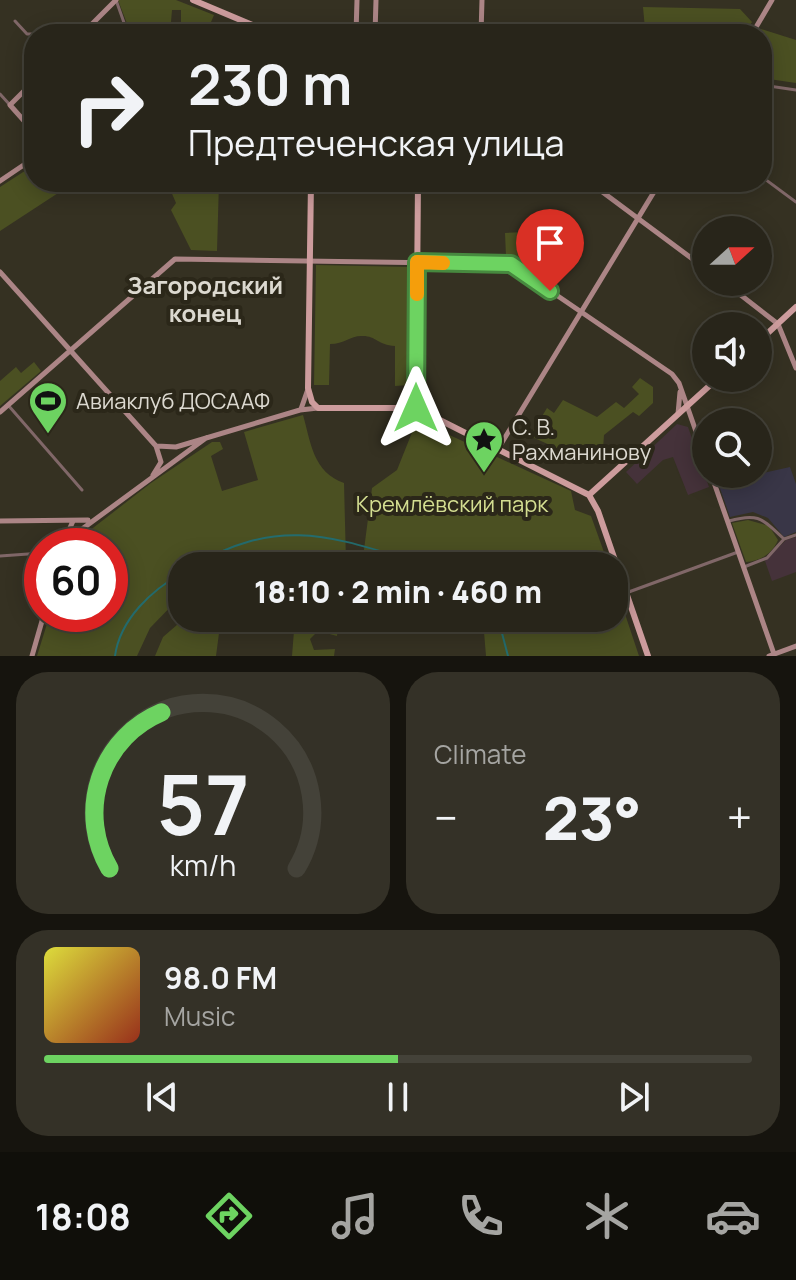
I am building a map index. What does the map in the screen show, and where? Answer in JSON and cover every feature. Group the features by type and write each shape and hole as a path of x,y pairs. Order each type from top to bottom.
{"main road":[{"path":"193,0 250,24"},
{"path":"311,192 308,388 312,402 318,408 416,408 589,495 612,552"},
{"path":"416,408 418,192"},
{"path":"772,329 796,307"},
{"path":"589,495 702,392"},
{"path":"628,599 648,656"}],"street":[{"path":"92,24 116,0 124,24"},
{"path":"356,24 357,0"},
{"path":"375,24 376,0"},
{"path":"481,24 482,0"},
{"path":"758,24 772,0"},
{"path":"15,21 24,31"},
{"path":"772,86 796,90"},
{"path":"10,105 24,91"},
{"path":"0,94 24,121"},
{"path":"0,181 24,165"},
{"path":"772,184 796,202"},
{"path":"602,192 692,259"},
{"path":"498,449 654,192"},
{"path":"0,412 175,259 511,264 679,383 692,420"},
{"path":"0,272 156,446 161,457 173,462"},
{"path":"742,296 778,324 796,368"},
{"path":"678,415 679,383"},
{"path":"300,410 308,388"},
{"path":"8,405 82,490"},
{"path":"153,475 167,448 300,410 318,408"},
{"path":"82,528 206,438"},
{"path":"156,446 176,453 173,462"},
{"path":"716,488 772,655 796,646"},
{"path":"728,521 760,518 771,524 784,539"},
{"path":"0,521 93,519"},
{"path":"70,528 73,521"},
{"path":"744,567 772,555 784,539 796,535"},
{"path":"628,592 738,552"},
{"path":"0,556 24,554"},
{"path":"32,656 39,632"}],"shaded area":[{"path":"677,424 688,427 692,438 692,488 706,488 688,495 673,457 663,460 637,484 626,472"},
{"path":"790,467 796,484 796,532 784,537 768,518 753,512 730,517 720,488 772,488 772,471"},
{"path":"796,537 796,572 772,581 765,561 786,540"}],"green space":[{"path":"118,0 176,0 214,15 211,22 181,22 181,10 172,10 171,22 127,24"},
{"path":"643,7 740,9 752,22 751,24 645,24"},
{"path":"772,32 796,40 796,83 772,79"},
{"path":"24,171 24,192 60,192 0,231 0,187"},
{"path":"171,192 219,192 217,251 191,250 171,210 176,203"},
{"path":"548,231 528,266 515,257 506,256 505,233"},
{"path":"316,265 410,267 409,385 395,386 395,346 363,336 330,344 329,385 314,385"},
{"path":"34,362 41,371 0,406 0,381 16,367 21,373"},
{"path":"640,378 653,387 653,403 639,416 633,412 604,435 603,449 587,462 530,436 547,408 554,413 563,400 597,417 616,402 624,408 639,394 632,387"},
{"name":"Кремлёвский парк","path":"303,415 311,446 320,464 326,472 344,483 346,552 168,552 168,609 150,628 137,656 37,656 44,632 128,632 128,528 93,528 151,483 212,442 220,442 223,449 211,456 222,491 258,480 244,432"},
{"name":"Кремлёвский парк","path":"417,420 571,491 575,510 591,516 604,552 364,552 372,488 397,470"},
{"path":"748,520 769,526 778,540 765,556 746,562 732,523"},
{"path":"628,623 639,656 486,656 484,632 628,632"},
{"path":"169,632 219,632 216,656 155,656 163,637"},
{"path":"294,632 317,632 310,639 314,650 335,649 334,656 292,656"}],"waterway":[{"path":"222,552 256,540 284,536 339,540 384,552"},
{"path":"115,656 130,618 168,583"},
{"path":"502,632 508,656"}],"slow traffic":[{"path":"417,294 417,262 443,263"}],"place":[{"name":"Авиаклуб ДОСААФ","path":"48,435"},
{"name":"С. В. Рахманинову","path":"484,474"}],"district":[{"name":"Загородский конец","path":"205,300"}],"route":[{"path":"416,408 417,262 511,264 550,291"}]}
